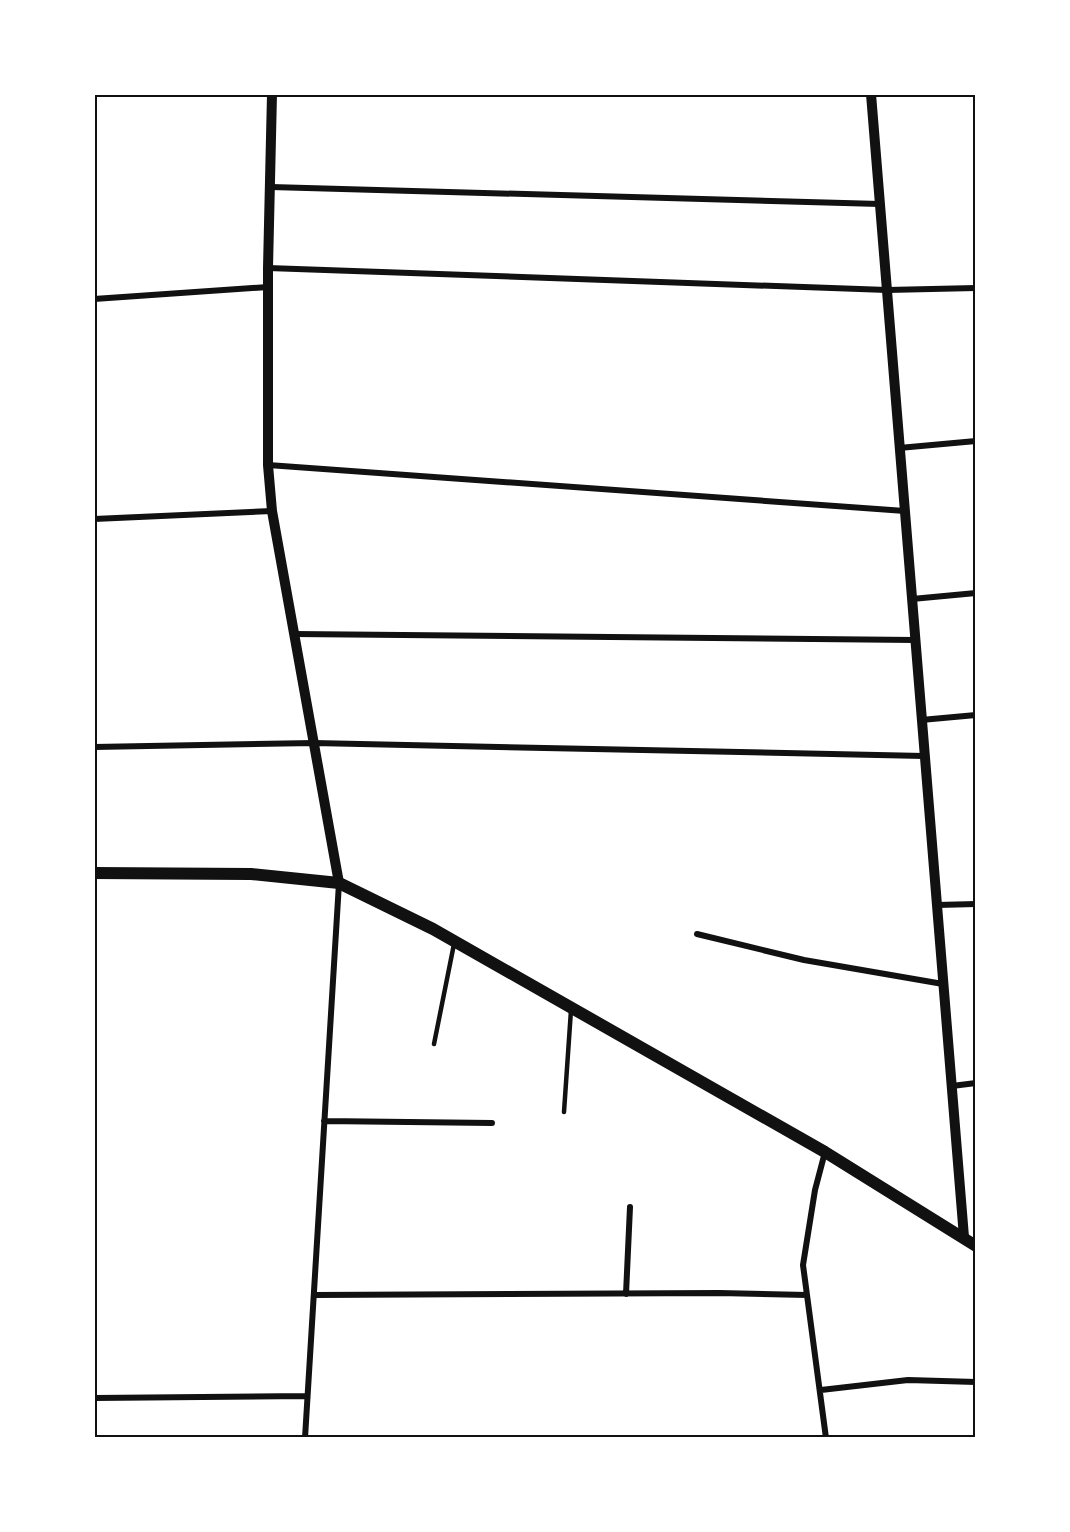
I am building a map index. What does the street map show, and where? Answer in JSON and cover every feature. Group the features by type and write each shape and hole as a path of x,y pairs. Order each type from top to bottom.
{"main road":[{"path":"94,873 251,874 339,883 454,941 571,1007 825,1152 975,1246"}],"street":[{"path":"273,94 268,268 268,465 272,510 293,634 339,883 305,1437"},
{"path":"871,94 964,1238"},
{"path":"271,187 880,204"},
{"path":"268,268 886,290 975,288"},
{"path":"94,299 268,287"},
{"path":"899,448 975,441"},
{"path":"268,465 905,511"},
{"path":"94,519 272,510"},
{"path":"912,599 975,593"},
{"path":"293,634 915,640"},
{"path":"921,720 975,715"},
{"path":"94,747 314,743 924,756"},
{"path":"937,905 975,903"},
{"path":"697,934 804,960 943,984"},
{"path":"952,1086 975,1083"},
{"path":"324,1121 492,1123"},
{"path":"825,1152 815,1190 803,1265 826,1437"},
{"path":"626,1294 630,1207"},
{"path":"314,1296 719,1293 807,1295"},
{"path":"821,1390 908,1380 975,1382"},
{"path":"94,1398 307,1396"}],"lane":[{"path":"434,1044 454,941"},
{"path":"564,1112 571,1007"}]}
